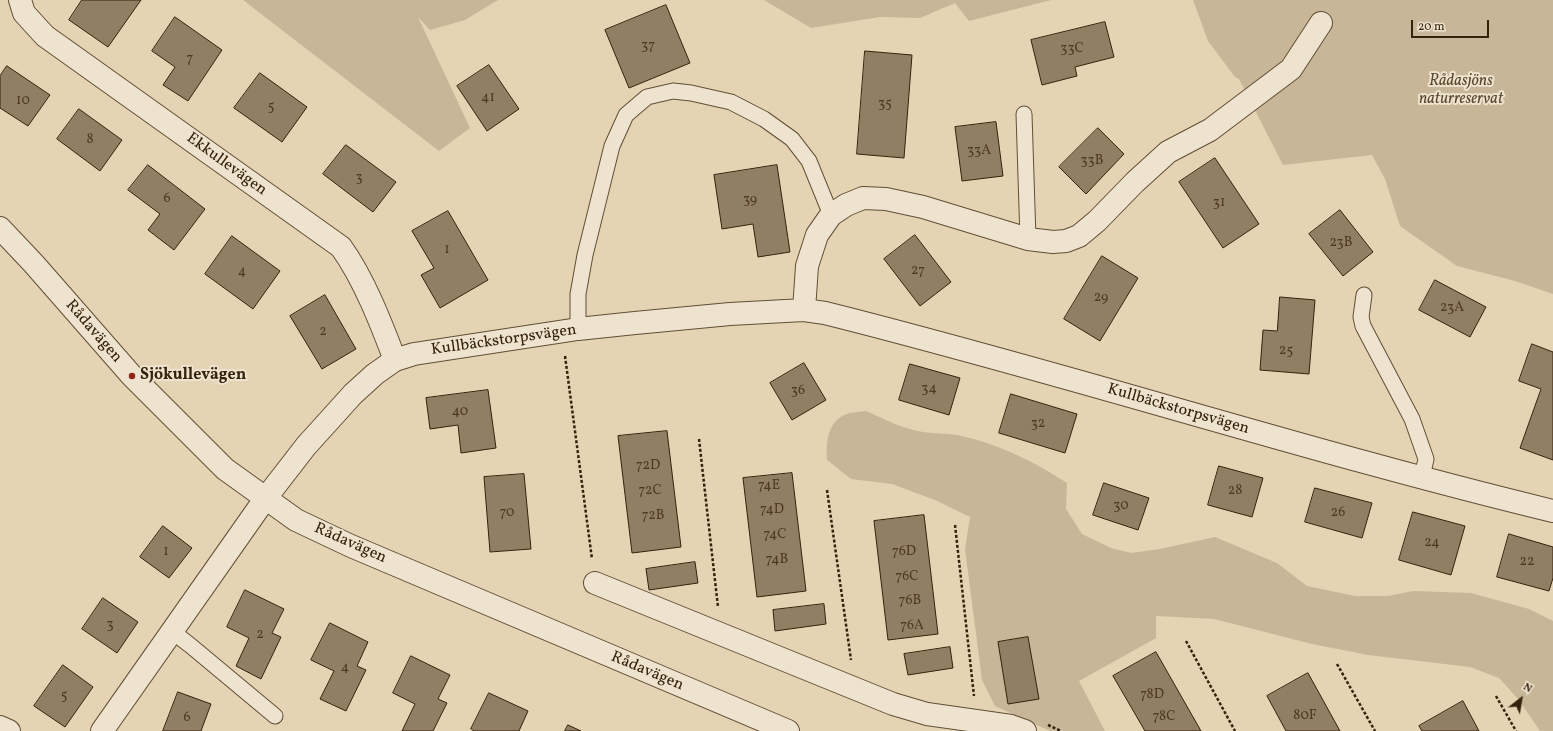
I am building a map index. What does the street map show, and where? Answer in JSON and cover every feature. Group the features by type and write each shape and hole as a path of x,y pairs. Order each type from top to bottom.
{"street":[{"name":"Ekkullevägen","path":"20,0 24,14 45,36 340,247 351,260 377,315 395,360"},
{"path":"804,310 807,266 817,235 831,215 846,205 863,198 886,198 923,207 1028,239 1053,242 1066,241 1079,236 1097,221 1134,182 1168,152 1210,130 1291,69 1321,23"},
{"name":"Rådavägen","path":"0,228 34,264 142,387 225,469 296,520 351,546 788,731"},
{"name":"Kullbäckstorpsvägen","path":"265,499 306,446 353,394 374,374 395,360 414,354 570,331 730,314 804,310 833,315 1004,359 1294,444 1553,511"},
{"path":"102,731 265,499"},
{"path":"595,583 893,704 927,714 1011,726 1025,731"},
{"path":"0,726 9,731"}],"lane":[{"path":"570,331 585,255 612,146 626,115 647,97 673,91 691,93 731,102 764,119 792,139 809,161 831,215"},
{"path":"1024,114 1028,239"},
{"path":"1364,295 1361,317 1363,326 1412,419 1426,458 1422,477"},
{"path":"173,632 192,646 275,716"}],"path":[{"path":"570,331 595,583"},
{"path":"699,439 719,615"},
{"path":"827,490 851,660"},
{"path":"955,525 974,701"},
{"path":"1186,641 1235,731"},
{"path":"1336,664 1375,731"},
{"path":"1496,696 1516,731"}],"green space":[{"path":"243,0 498,0 465,20 430,30 418,17 470,128 439,151"},
{"path":"764,0 1051,0 969,21 955,3 920,18 880,17 811,28"},
{"name":"Rådasjöns naturreservat","path":"1193,0 1553,0 1553,294 1515,281 1457,266 1400,226 1385,179 1372,155 1283,165 1239,79 1235,77 1208,41"},
{"path":"866,411 908,429 927,433 949,434 972,438 1000,448 1041,467 1067,483 1066,509 1082,534 1111,548 1131,553 1160,549 1215,537 1277,563 1307,586 1355,596 1388,596 1413,591 1471,593 1529,609 1553,621 1553,731 1540,731 1519,700 1499,678 1470,667 1368,655 1312,644 1214,619 1156,616 1156,638 1079,681 1105,731 1050,731 995,706 982,680 965,549 970,517 935,500 892,484 851,479 827,460 829,433 835,422 840,417 847,414"}],"building":[{"path":"82,0 141,0 108,47 69,20"},
{"path":"666,5 690,63 629,88 605,30"},
{"path":"175,17 222,50 188,101 163,85 175,67 152,51"},
{"path":"1105,22 1114,57 1075,67 1077,76 1042,85 1031,40"},
{"path":"865,51 912,55 904,158 857,154"},
{"path":"489,65 519,109 487,131 457,86"},
{"path":"7,66 50,95 28,126 0,108 0,76"},
{"path":"260,73 307,107 282,142 234,108"},
{"path":"79,109 122,140 100,171 57,139"},
{"path":"996,122 1003,176 962,181 955,127"},
{"path":"1098,128 1124,154 1086,194 1059,167"},
{"path":"346,145 396,182 373,212 323,174"},
{"path":"1215,158 1259,224 1223,248 1179,182"},
{"path":"148,165 205,209 174,250 148,230 160,214 128,190"},
{"path":"777,165 790,252 758,257 753,224 722,229 714,175"},
{"path":"1340,210 1373,252 1343,276 1309,234"},
{"path":"448,211 488,280 440,308 421,275 434,268 412,231"},
{"path":"915,235 951,282 920,306 884,259"},
{"path":"232,236 280,271 253,309 205,274"},
{"path":"1102,256 1138,278 1100,341 1064,319"},
{"path":"1435,280 1486,307 1470,337 1419,310"},
{"path":"325,295 356,349 322,369 290,316"},
{"path":"1280,297 1315,300 1309,374 1260,370 1263,330 1277,331"},
{"path":"1532,344 1553,352 1553,460 1520,448 1541,389 1519,381"},
{"path":"804,363 826,400 792,420 770,383"},
{"path":"910,364 960,378 949,415 899,400"},
{"path":"488,390 496,448 461,453 458,425 430,429 426,398"},
{"path":"1011,394 1077,414 1065,453 999,433"},
{"path":"667,431 681,547 632,553 618,436"},
{"path":"1219,466 1263,478 1252,517 1208,505"},
{"path":"792,473 806,591 757,597 743,478"},
{"path":"524,474 531,549 490,552 484,477"},
{"path":"1104,483 1149,498 1138,530 1093,515"},
{"path":"1315,488 1372,503 1362,538 1305,522"},
{"path":"1413,512 1465,526 1451,575 1399,560"},
{"path":"924,515 938,634 888,640 874,521"},
{"path":"163,526 192,548 169,578 140,557"},
{"path":"1509,534 1553,547 1553,578 1549,591 1497,577"},
{"path":"695,562 698,583 649,590 646,569"},
{"path":"245,590 284,609 272,633 281,637 261,679 236,666 249,638 227,627"},
{"path":"103,598 138,622 117,653 82,629"},
{"path":"824,604 826,624 775,631 773,610"},
{"path":"330,623 368,642 357,666 366,670 346,711 320,699 334,671 311,660"},
{"path":"1028,637 1039,699 1008,704 998,642"},
{"path":"950,647 953,668 908,675 904,654"},
{"path":"1156,652 1201,731 1145,731 1113,676"},
{"path":"411,656 450,675 438,699 447,703 433,731 402,731 415,704 393,693"},
{"path":"63,665 93,687 65,727 34,706"},
{"path":"1308,673 1340,731 1286,731 1267,696"},
{"path":"178,692 211,704 201,731 163,731"},
{"path":"489,693 528,711 519,731 474,731 471,729"},
{"path":"1463,701 1479,731 1422,731 1419,726"},
{"path":"568,725 581,731 565,731"}],"place":[{"name":"Sjökullevägen","path":"132,376"}]}
